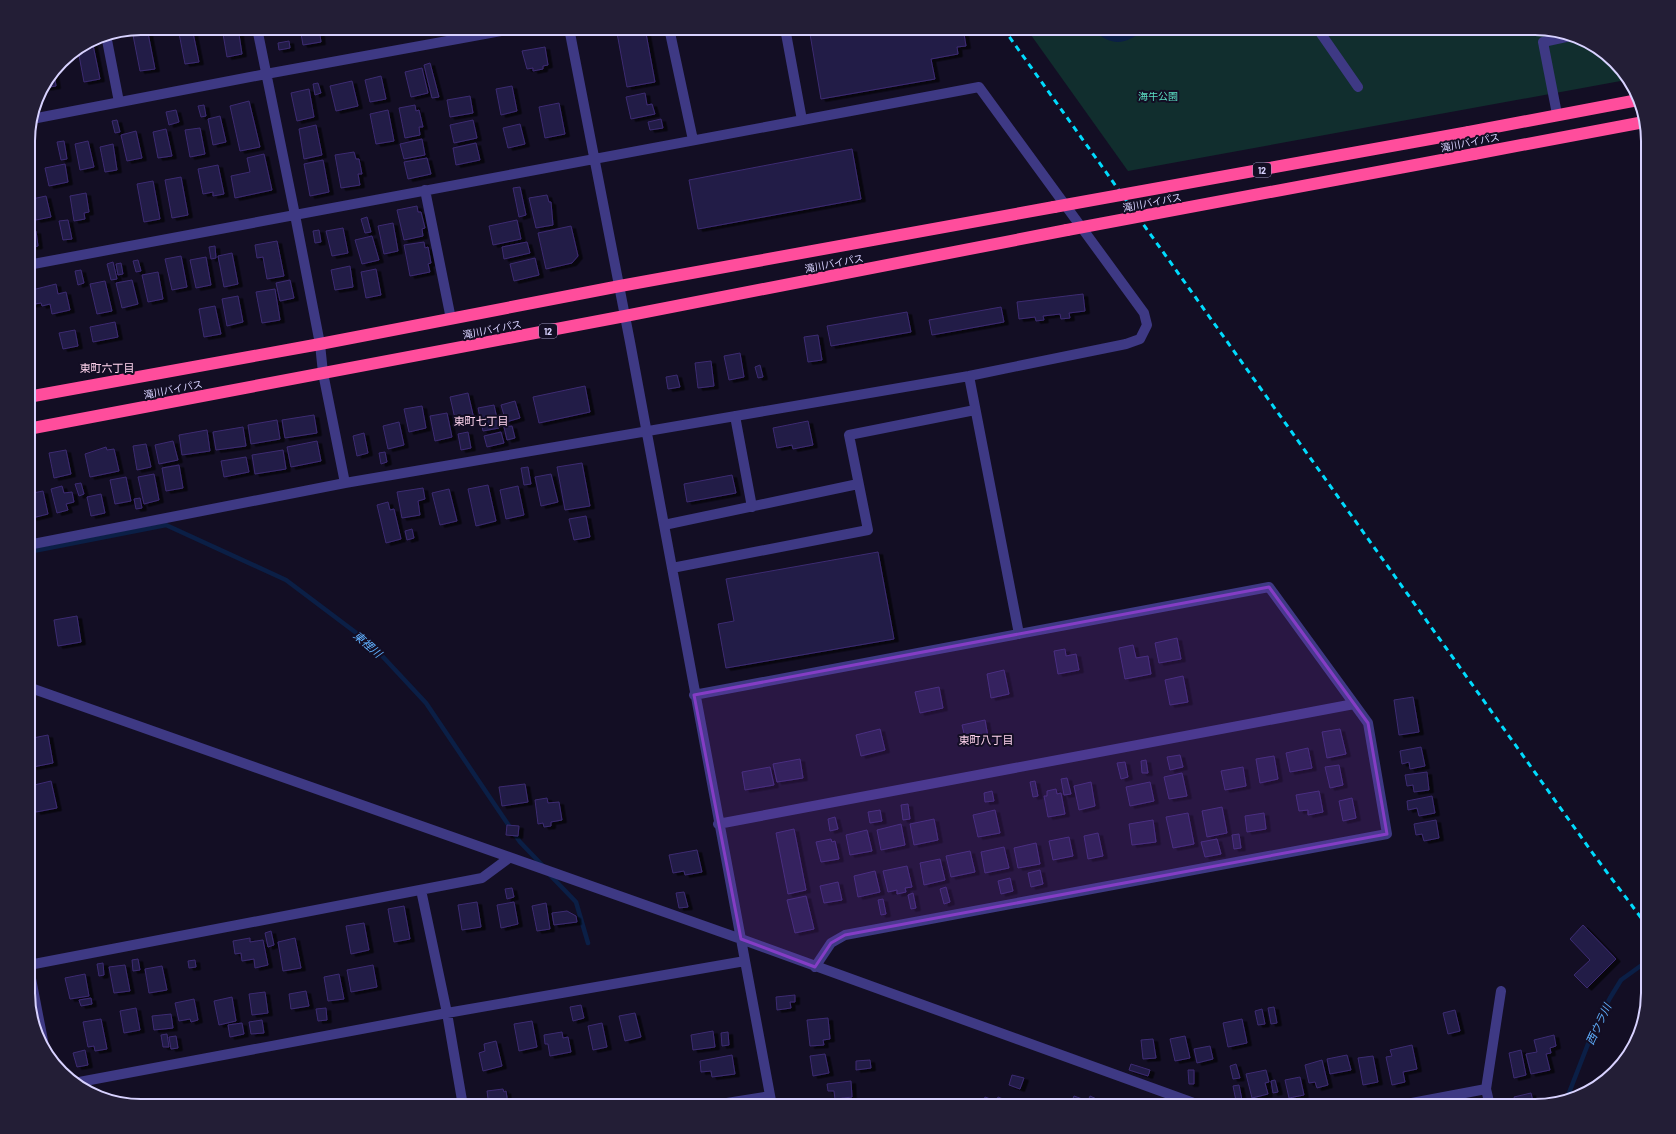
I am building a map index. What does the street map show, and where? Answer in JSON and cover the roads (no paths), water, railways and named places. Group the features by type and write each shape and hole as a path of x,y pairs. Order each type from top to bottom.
{"highway":[{"name":"滝川バイパス","path":"35,396 320,344 620,286 1054,208 1633,101"},
{"name":"滝川バイパス","path":"35,428 625,316 1067,230 1639,123"}],"street":[{"path":"258,35 296,215 320,344 323,373 345,483"},
{"path":"38,118 466,35"},
{"path":"570,35 620,286 694,695 771,1099"},
{"path":"670,35 693,140"},
{"path":"786,35 802,120"},
{"path":"1322,35 1358,87"},
{"path":"1557,114 1543,42 1559,38"},
{"path":"107,41 119,102"},
{"path":"35,264 979,87 1144,313 1147,325 1140,338 1126,344 969,376 345,483 35,544"},
{"path":"425,190 451,318"},
{"path":"969,376 1019,634"},
{"path":"672,568 868,530 849,436 975,410"},
{"path":"735,416 752,506"},
{"path":"664,525 858,484"},
{"path":"694,695 1269,587 1368,723 1387,834 845,935 831,943 815,967"},
{"path":"35,689 741,939 1183,1099"},
{"path":"718,824 1354,704"},
{"path":"35,963 482,878 509,858"},
{"path":"421,890 447,1013 462,1099"},
{"path":"83,1081 447,1013 745,961"},
{"path":"1488,1099 1486,1089 1501,991"},
{"path":"35,1000 38,1017"},
{"path":"1433,1099 1486,1089"}],"water":[{"path":"1099,35 1136,35 1125,41 1118,42 1105,39"}],"waterway":[{"name":"東裡川","path":"35,551 166,525 286,580 371,644 426,703 520,842 543,866"},
{"name":"東裡川","path":"550,875 576,902 588,943"},
{"name":"西ウラ川","path":"1569,1093 1595,1026 1610,998 1621,980 1641,966"}],"railway":[{"path":"1008,35 1594,855 1641,918"}],"district":[{"name":"東町六丁目","path":"107,367"},
{"name":"東町七丁目","path":"481,420"},
{"name":"東町八丁目","path":"986,739"}],"park label":[{"name":"海牛公園","path":"1158,96"}]}
